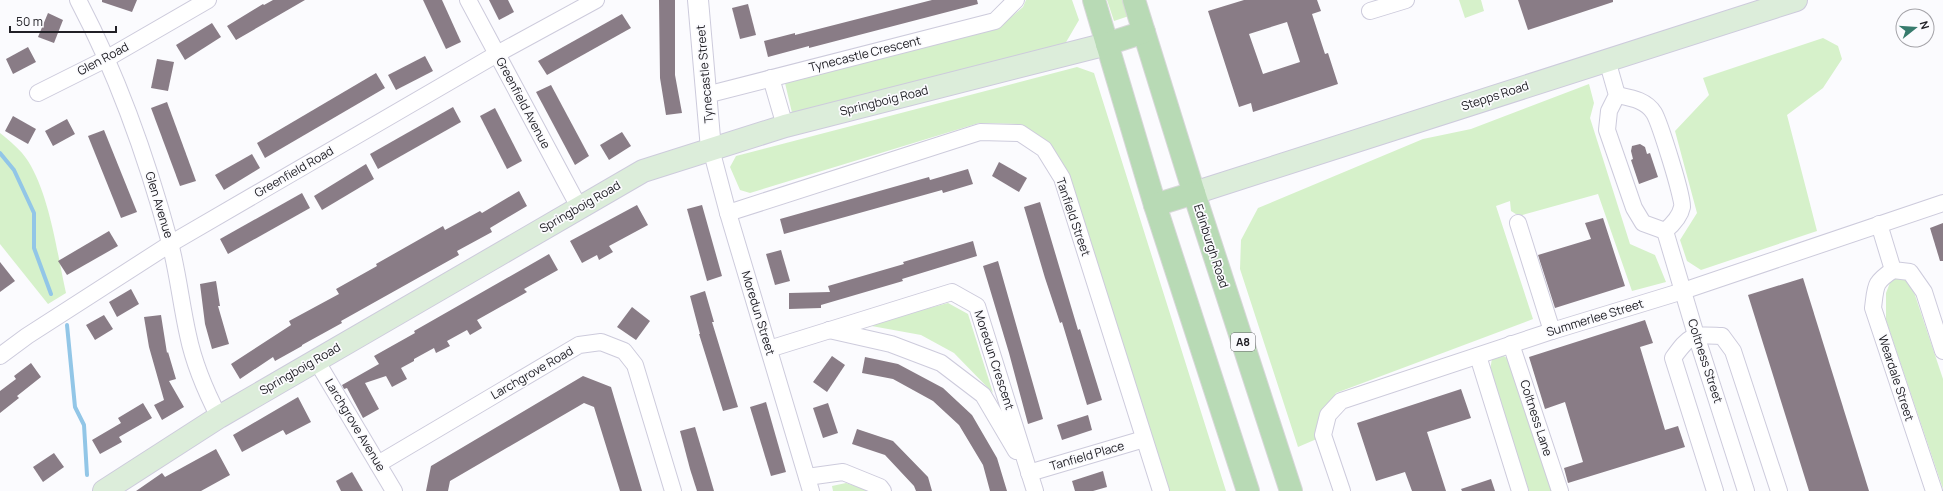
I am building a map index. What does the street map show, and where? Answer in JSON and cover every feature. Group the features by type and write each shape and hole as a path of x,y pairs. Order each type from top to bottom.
{"main road":[{"path":"1094,0 1155,205 1248,491"},
{"name":"Edinburgh Road","path":"1134,0 1194,193 1291,491"},
{"name":"Stepps Road","path":"1194,193 1796,0"},
{"path":"1107,44 1144,32"},
{"name":"Springboig Road","path":"104,491 219,417 643,171 785,126 1107,44"},
{"path":"1155,205 1194,193"}],"street":[{"name":"Glen Avenue","path":"78,0 106,59 146,164 170,244 181,292 188,335 203,385 219,417"},
{"name":"Glen Road","path":"38,92 106,59 208,0"},
{"name":"Greenfield Avenue","path":"468,0 579,207"},
{"name":"Greenfield Road","path":"0,356 26,336 170,244 497,54 596,0"},
{"name":"Tynecastle Street","path":"698,0 711,149"},
{"name":"Tynecastle Crescent","path":"706,94 996,21 1016,0"},
{"path":"1370,11 1406,0"},
{"path":"1607,60 1617,94 1609,111 1607,130 1634,208 1643,222 1665,231 1675,222 1682,207 1681,192 1654,114 1642,101 1617,94"},
{"path":"771,78 785,126"},
{"name":"Tanfield Street","path":"728,213 980,132 1020,133 1044,149 1062,178 1161,491"},
{"name":"Moredun Street","path":"711,149 728,213 809,484 843,472 880,487 883,491"},
{"name":"Summerlee Street","path":"1342,491 1323,435 1328,415 1341,401 1511,344 1683,291 1943,203"},
{"path":"1518,223 1552,331"},
{"path":"1879,224 1893,270 1910,272 1924,292 1943,351"},
{"name":"Coltness Street","path":"1665,231 1696,335 1746,491"},
{"name":"Weardale Street","path":"1893,270 1880,279 1876,290 1873,308 1934,491"},
{"name":"Moredun Crescent","path":"769,349 952,292 977,306 1035,491"},
{"name":"Moredun Crescent","path":"829,330 891,344 942,363 982,395 1029,473 1031,491"},
{"path":"1715,491 1673,358 1685,341 1696,335 1722,336 1733,351 1779,491"},
{"name":"Larchgrove Road","path":"378,464 579,345 601,342 624,351 635,365 673,491"},
{"name":"Coltness Lane","path":"1511,344 1560,491"},
{"path":"1478,356 1520,491"},
{"name":"Larchgrove Avenue","path":"316,360 394,491"},
{"name":"Tanfield Place","path":"1029,473 1144,439"}],"green space":[{"path":"1026,0 1072,0 1079,20 1065,44 793,117 785,83 1003,24 1023,7"},
{"path":"1107,0 1127,0 1132,15 1114,21"},
{"path":"1459,0 1481,0 1484,11 1465,18"},
{"path":"1823,38 1838,46 1842,59 1823,88 1787,115 1817,231 1701,270 1687,261 1680,240 1697,213 1675,131 1709,95 1703,78"},
{"path":"1077,67 1094,73 1226,491 1168,491 1069,175 1048,142 1020,124 979,123 750,193 740,190 730,167 736,156"},
{"path":"1589,84 1594,103 1590,118 1630,244 1655,255 1666,282 1632,291 1598,194 1519,216 1511,211 1510,201 1496,206 1533,319 1336,393 1320,418 1319,438 1298,447 1240,269 1241,240 1258,208 1423,139 1471,129"},
{"path":"0,133 19,149 36,175 52,225 66,293 48,304 0,244"},
{"path":"1901,275 1908,281 1915,295 1943,379 1943,489 1886,320 1886,293 1891,280"},
{"path":"948,303 968,314 993,393 954,353 921,335 866,325"},
{"path":"1504,356 1512,362 1553,491 1529,491 1490,371 1492,358"},
{"path":"846,483 871,491 833,491 832,486"}],"building":[{"path":"102,0 137,0 132,12 102,2"},
{"path":"273,0 305,0 236,40 227,26 263,4 264,5"},
{"path":"423,0 442,0 461,42 446,49"},
{"path":"489,0 508,0 514,12 499,20"},
{"path":"659,0 675,0 675,75 682,113 666,115 660,78"},
{"path":"932,0 977,0 978,4 809,48 809,46 768,57 764,41 795,33 795,35"},
{"path":"1244,0 1317,0 1321,11 1312,14 1325,54 1328,53 1338,84 1253,112 1251,103 1239,107 1208,11","holes":["1287,22 1300,62 1263,74 1249,34"]},
{"path":"1518,0 1613,0 1613,2 1528,30"},
{"path":"748,4 756,35 740,39 732,8"},
{"path":"48,13 63,20 54,43 38,37"},
{"path":"622,14 631,28 547,75 538,61"},
{"path":"212,23 221,37 185,60 176,45"},
{"path":"28,47 36,62 13,74 6,59"},
{"path":"425,56 433,71 396,90 388,75"},
{"path":"157,59 174,62 168,91 151,88"},
{"path":"376,73 385,88 265,158 257,143"},
{"path":"551,85 589,156 575,165 536,92"},
{"path":"167,102 196,181 180,186 151,108"},
{"path":"453,107 461,122 378,169 370,154"},
{"path":"495,108 522,161 507,169 480,116"},
{"path":"13,116 36,129 28,144 5,131"},
{"path":"67,119 75,134 53,146 45,131"},
{"path":"104,130 137,212 121,218 88,136"},
{"path":"622,132 631,146 609,160 600,145"},
{"path":"1640,144 1645,147 1647,154 1650,153 1658,177 1639,184 1631,160 1633,159 1631,151 1632,146"},
{"path":"252,154 260,168 224,190 215,175"},
{"path":"999,162 1027,178 1019,192 992,176"},
{"path":"366,164 374,179 322,210 314,196"},
{"path":"968,169 973,184 943,193 942,190 784,234 780,219 929,177 930,180"},
{"path":"519,191 527,206 490,228 492,232 457,251 459,255 341,321 342,323 275,361 273,357 240,379 231,364 291,325 289,321 339,294 336,289 377,266 376,264 443,226 445,230 480,211 482,213"},
{"path":"302,193 310,208 228,254 220,239"},
{"path":"1040,202 1078,330 1080,329 1102,400 1087,405 1062,322 1060,323 1045,278 1024,207"},
{"path":"637,205 648,225 609,246 613,252 599,260 597,255 582,263 570,241"},
{"path":"702,205 722,276 707,281 687,209"},
{"path":"1603,218 1625,286 1555,308 1538,255 1591,239 1585,223"},
{"path":"1943,223 1943,261 1940,261 1930,228"},
{"path":"109,231 118,246 67,275 58,261"},
{"path":"973,241 977,256 902,279 903,281 821,305 821,308 789,309 789,293 830,292 828,286 904,264 903,262"},
{"path":"781,250 790,281 775,285 766,254"},
{"path":"549,254 558,270 524,289 527,292 477,320 482,328 470,335 467,330 447,341 450,346 436,353 434,348 414,359 414,361 401,368 407,379 392,387 386,376 365,383 379,409 363,418 347,388 344,389 342,385 379,364 374,356 415,333 414,331"},
{"path":"998,261 1043,419 1028,424 983,266"},
{"path":"0,262 15,281 0,292"},
{"path":"1803,278 1869,491 1809,491 1748,295"},
{"path":"216,281 220,306 218,306 229,344 212,349 205,324 200,284"},
{"path":"131,289 139,304 117,317 109,302"},
{"path":"705,291 714,322 712,322 738,407 723,411 699,334 690,296"},
{"path":"632,307 650,321 636,340 617,327"},
{"path":"104,315 113,329 95,340 86,325"},
{"path":"161,315 167,353 168,352 176,379 169,381 184,407 162,420 154,405 164,400 149,347 144,317"},
{"path":"1645,320 1653,343 1640,347 1665,430 1678,426 1685,447 1568,483 1564,468 1583,462 1565,402 1545,409 1529,357"},
{"path":"832,356 845,365 827,392 813,382"},
{"path":"865,357 898,364 943,388 972,415 997,458 1007,491 990,491 983,465 959,425 933,401 893,379 862,373"},
{"path":"31,363 41,377 17,396 19,398 0,413 0,391 16,379 14,376"},
{"path":"583,376 611,387 642,491 620,491 594,407 584,403 450,481 448,491 426,491 431,466"},
{"path":"1461,389 1471,418 1427,432 1446,491 1412,491 1405,472 1376,481 1357,423"},
{"path":"298,397 311,422 286,435 283,430 242,452 233,435"},
{"path":"766,402 786,472 771,476 750,407"},
{"path":"143,403 152,418 119,437 122,442 100,454 92,440 121,423 118,418"},
{"path":"828,403 838,433 823,438 813,408"},
{"path":"1088,415 1092,430 1062,440 1057,425"},
{"path":"695,427 714,491 697,491 690,469 680,431"},
{"path":"857,429 893,441 928,477 932,491 916,491 914,486 885,455 852,444"},
{"path":"216,449 230,475 201,491 136,491 162,473 165,477"},
{"path":"54,453 64,467 43,482 33,467"},
{"path":"1103,471 1107,487 1093,491 1075,491 1072,481"},
{"path":"352,472 363,491 341,491 336,481"},
{"path":"1491,479 1495,491 1462,491 1461,489"}],"waterway":[{"path":"0,153 14,170 34,213 34,248 51,294"},
{"path":"67,325 75,407 84,425 87,475"}]}
